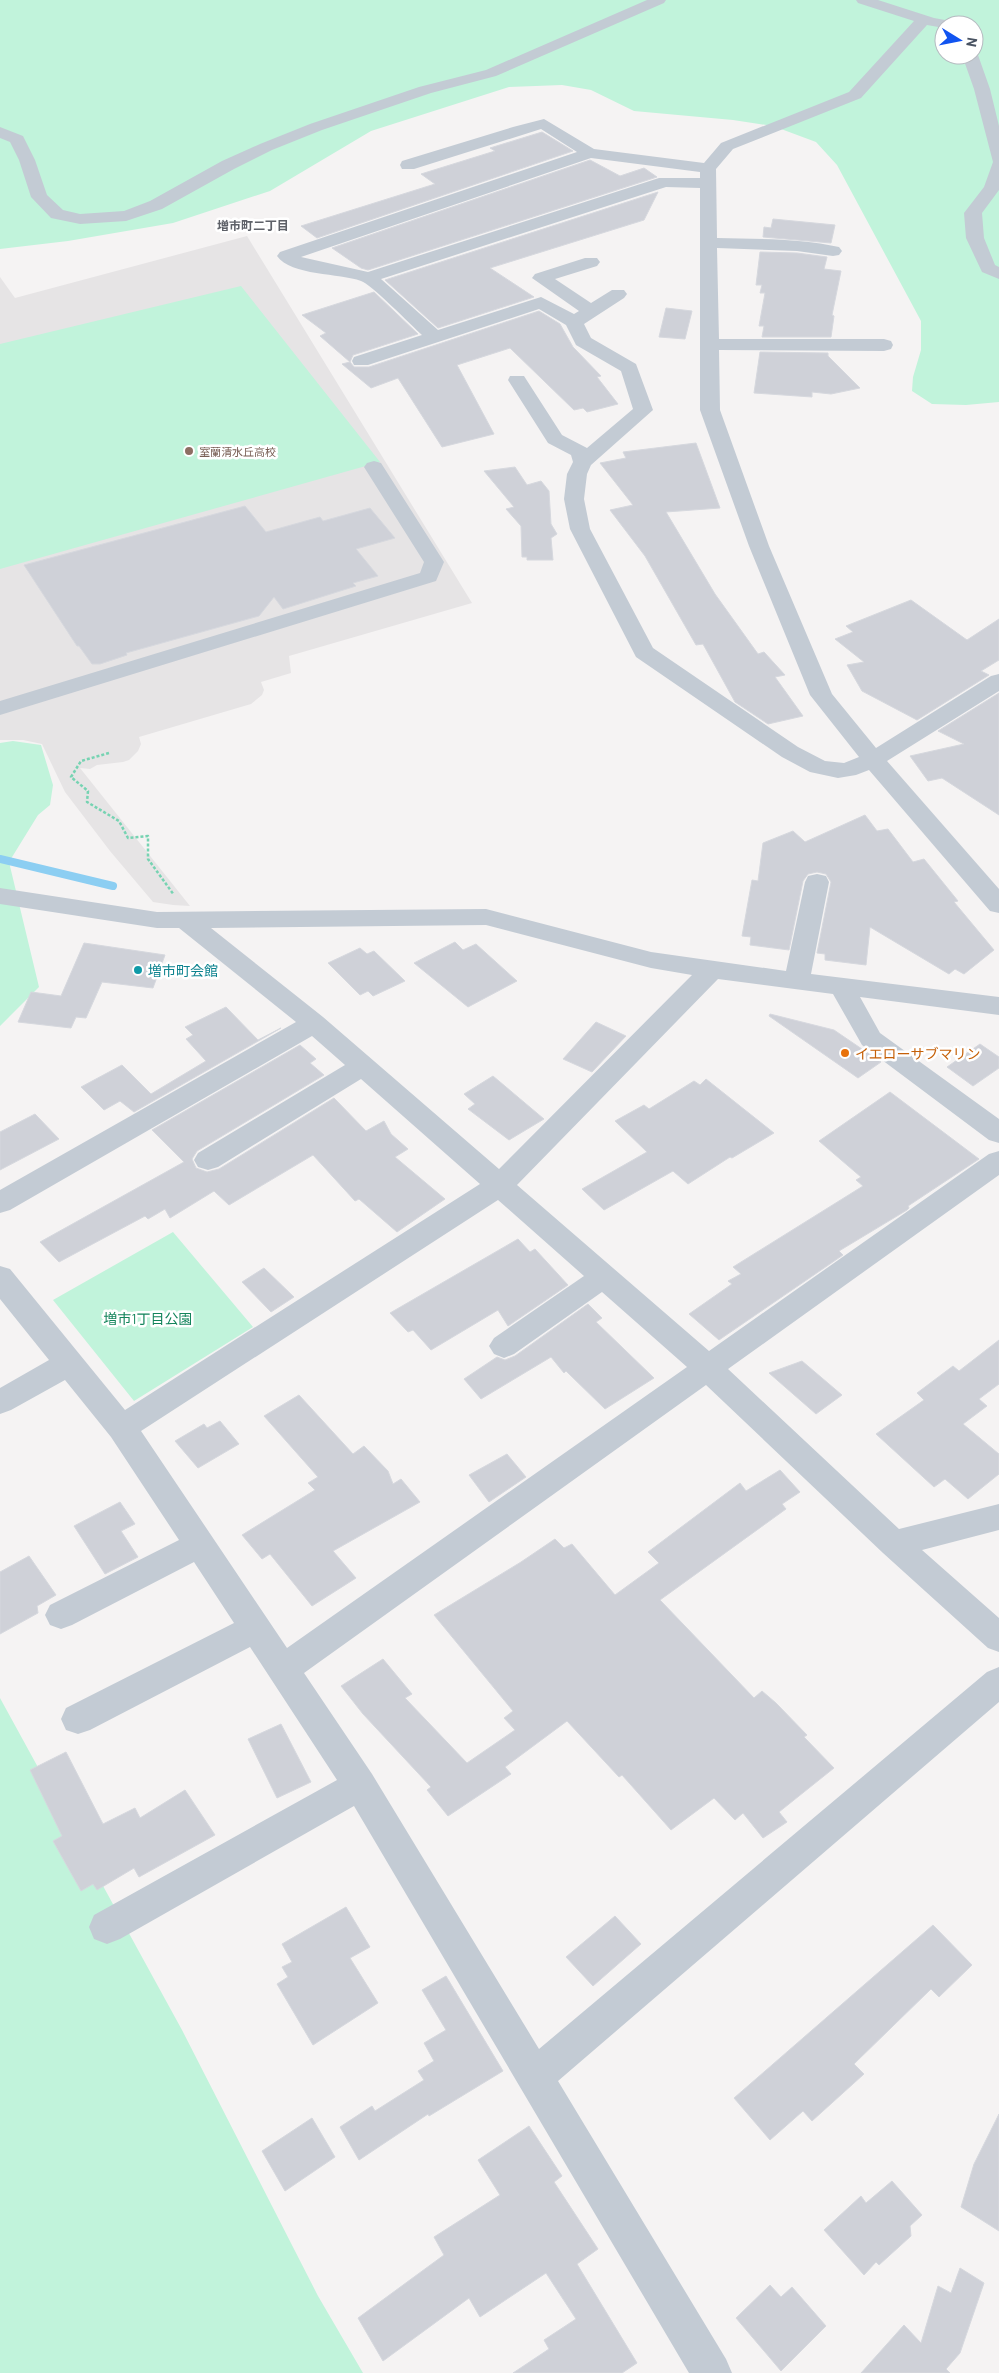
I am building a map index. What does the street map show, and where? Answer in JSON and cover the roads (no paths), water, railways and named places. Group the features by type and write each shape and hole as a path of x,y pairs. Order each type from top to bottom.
{"street":[{"path":"0,132 17,139 27,160 39,197 57,214 80,219 126,216 164,201 228,165 266,147 344,117 425,90 492,73 659,0"},
{"path":"863,0 934,21"},
{"path":"924,19 855,95 727,146 708,176 710,410 759,546 821,695 873,760 997,899"},
{"path":"973,65 982,90 999,159"},
{"path":"408,165 544,124 590,153 708,176"},
{"path":"590,153 286,256 302,264 369,277 664,182 708,176"},
{"path":"999,165 992,188 973,213 975,238 988,268 999,274"},
{"path":"709,243 797,246 833,251"},
{"path":"591,262 541,278 583,317 583,340 629,368 643,410 583,462 577,474 574,498 580,529 644,652 790,752 818,767 843,770 873,760 999,681"},
{"path":"369,277 435,337"},
{"path":"583,317 618,294"},
{"path":"361,360 541,302 583,317"},
{"path":"710,344 884,344"},
{"path":"517,380 555,439 580,452 583,462"},
{"path":"0,708 429,577 434,562 374,467"},
{"path":"797,981 817,882"},
{"path":"0,896 157,920 486,917 513,922 651,960 712,970 999,1006"},
{"path":"186,921 314,1023 708,1368 894,1544 999,1638"},
{"path":"122,1428 499,1186 712,970"},
{"path":"842,987 871,1040 999,1133"},
{"path":"0,1203 314,1023"},
{"path":"208,1160 363,1066"},
{"path":"284,1669 999,1161"},
{"path":"504,1346 603,1277"},
{"path":"5,1293 69,1363 122,1428 360,1785 712,2373"},
{"path":"0,1402 69,1363"},
{"path":"894,1544 999,1517"},
{"path":"61,1615 200,1544"},
{"path":"78,1719 256,1628"},
{"path":"534,2077 999,1682"},
{"path":"108,1927 360,1785"}],"waterway":[{"path":"0,859 113,886"}],"place":[{"name":"室蘭清水丘高校","path":"189,451"},
{"name":"増市町会館","path":"138,970"},
{"name":"イエローサブマリン","path":"845,1053"}],"district":[{"name":"増市町二丁目","path":"253,225"}],"park label":[{"name":"増市1丁目公園","path":"148,1318"}]}
